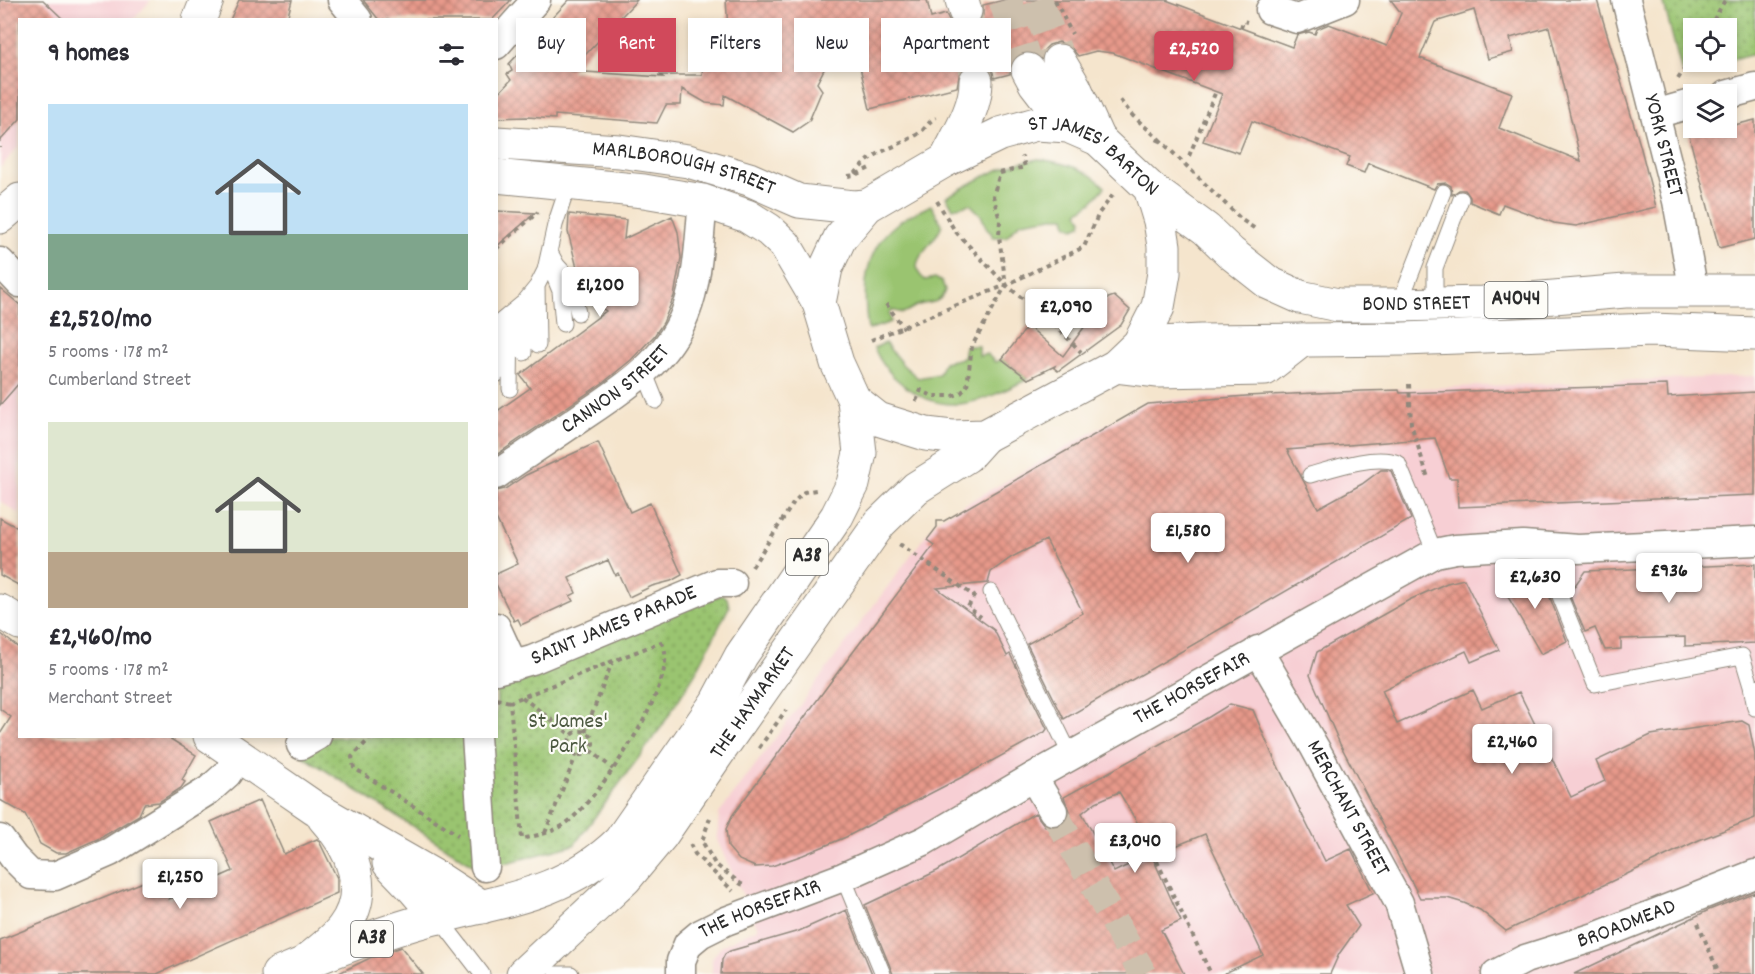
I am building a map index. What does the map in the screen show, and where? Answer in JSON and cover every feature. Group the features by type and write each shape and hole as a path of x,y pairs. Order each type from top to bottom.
{"main road":[{"path":"200,18 207,0"},
{"name":"A38","path":"1068,126 1035,83 1054,58 1075,88 1098,139"},
{"path":"946,160 961,126 972,109 976,94 976,81"},
{"name":"ST JAMES' BARTON","path":"1036,124 1068,126 1098,139 1150,188 1164,246 1164,273 1158,307 1128,355 985,436 926,434 878,419 854,400 837,363 819,303 826,268 840,238 867,206 946,160 1012,129 1036,124"},
{"name":"MARLBOROUGH STREET","path":"498,143 619,151 688,161 749,179 799,201 854,207 867,206"},
{"name":"MARLBOROUGH STREET","path":"498,176 644,191 702,201 747,216 769,230 785,245 819,303"},
{"name":"BOND STREET","path":"1150,188 1206,229 1231,253 1269,283 1300,297 1338,304 1483,303 1625,291 1755,291"},
{"path":"0,217 18,202"},
{"name":"BOND STREET","path":"1128,355 1158,371 1265,369 1302,340 1403,339 1652,330 1755,334"},
{"name":"THE HAYMARKET","path":"482,907 518,899 554,886 579,874 602,859 614,847 716,702 741,656 837,516 853,484 860,453 854,400"},
{"name":"THE HAYMARKET","path":"523,974 625,879 661,836 880,523 916,489 967,456 985,436"},
{"path":"0,611 18,622"},
{"path":"213,738 315,808 439,879 482,907"},
{"path":"292,968 342,930 353,913 357,893 356,878 349,851 337,832 315,808"},
{"path":"360,834 414,888 438,917"},
{"name":"A38","path":"292,968 398,929 482,907"}],"street":[{"path":"342,0 356,18"},
{"path":"498,43 536,0"},
{"path":"1270,10 1297,19 1345,0"},
{"name":"YORK STREET","path":"1626,0 1677,201 1694,292"},
{"path":"1737,92 1755,87"},
{"path":"1655,114 1683,107"},
{"name":"CANNON STREET","path":"498,475 611,397 644,371 673,339 690,300 702,201"},
{"path":"0,262 18,281"},
{"name":"THE HORSEFAIR","path":"681,974 681,961 688,944 753,898 843,877 924,841 1258,650 1436,553 1455,549 1523,545 1578,549 1755,541"},
{"name":"SAINT JAMES PARADE","path":"505,668 717,582 740,579"},
{"path":"498,636 505,668"},
{"name":"MERCHANT STREET","path":"1258,650 1315,748 1399,903 1420,974"},
{"path":"477,738 485,867"},
{"path":"0,839 31,875 55,876 110,852 209,790 227,774 239,756"},
{"path":"1033,777 1053,811"},
{"name":"BROADMEAD","path":"1496,974 1525,959 1598,936 1755,874"}],"lane":[{"path":"498,323 524,302 537,286 569,183"},
{"path":"1396,304 1406,287 1443,192"},
{"path":"1436,303 1435,268 1461,199"},
{"path":"548,256 570,279 578,313"},
{"path":"548,256 560,291 559,329"},
{"path":"537,286 538,345"},
{"path":"524,302 524,353"},
{"path":"510,389 511,313"},
{"path":"644,371 656,401"},
{"path":"1310,475 1354,463 1390,460 1398,462 1436,553"},
{"path":"1540,546 1595,684 1742,656 1753,686 1755,708"},
{"path":"990,592 1071,756"},
{"path":"843,877 883,974"},
{"path":"438,917 482,974"},
{"path":"556,974 571,974"}],"path":[{"path":"1054,58 1055,0"},
{"path":"1715,18 1725,0"},
{"path":"1189,156 1216,91"},
{"path":"1120,100 1158,141 1242,220 1257,230"},
{"path":"855,175 865,161 920,133 931,120"},
{"path":"915,403 921,390 932,396 943,397 961,393 967,386 972,346 1006,285 999,237 1000,220 993,196 1000,173 1025,167 1021,152"},
{"path":"871,340 1006,285 1083,247 1099,213 1113,195"},
{"path":"937,201 956,231 1006,285 1056,326 1081,352"},
{"path":"498,247 544,207"},
{"path":"886,304 904,328"},
{"path":"1409,384 1411,424 1429,481"},
{"path":"740,579 794,502 804,492 816,490 821,481"},
{"path":"895,554 901,545 974,596 968,607 983,619"},
{"path":"498,699 510,702 661,642 665,647 664,670 657,692 634,737 613,769 581,811 566,823 545,833 522,839 510,702"},
{"path":"585,732 613,661"},
{"path":"522,697 572,736"},
{"path":"759,749 793,701"},
{"path":"575,732 585,732 593,742 590,750 581,754 577,753 571,748 569,742 572,736 575,732"},
{"path":"370,738 352,757 354,768 461,837 460,826"},
{"path":"590,750 613,769"},
{"path":"545,833 577,753"},
{"path":"711,812 702,841 715,864 741,884 753,898"},
{"path":"688,836 695,854 753,898"},
{"path":"1153,853 1211,974"},
{"path":"1688,901 1719,974"}],"shaded area":[{"path":"0,0 151,0 135,18 18,18 18,147 0,168"},
{"path":"0,289 18,306 18,513 0,501"},
{"path":"1755,376 1755,974 712,974 712,959 721,946 758,928 717,840 719,814 937,520 1148,401 1240,395"}],"green space":[{"path":"1663,0 1755,0 1755,54 1737,59 1737,18 1683,18 1683,72 1686,72 1682,73"},
{"path":"1039,159 1075,167 1091,175 1105,187 1092,202 1078,212 1082,219 1081,225 1074,228 1067,225 1065,217 1053,217 1021,222 1006,237 992,237 981,215 970,204 953,208 946,197 1002,168"},
{"path":"931,205 942,225 917,266 925,280 935,278 942,282 945,290 943,295 937,301 916,306 904,313 892,310 889,313 891,322 868,330 866,284 868,269 879,242 889,230 905,218"},
{"path":"885,343 903,365 918,378 939,374 944,362 963,358 965,346 979,346 979,356 987,354 995,362 1002,359 1028,379 980,400 950,404 934,401 918,395 902,384 886,368 874,348"},
{"name":"St James' Park","path":"723,595 727,598 729,607 696,672 662,726 574,845 491,867 483,738 498,738 498,685 706,599"},
{"name":"St James' Park","path":"328,738 471,738 479,869 297,752"}],"building":[{"path":"0,0 43,0 62,18 18,18 18,121 0,141"},
{"path":"239,0 292,0 288,18 231,18"},
{"path":"363,0 511,0 494,18 377,18"},
{"path":"569,0 637,0 620,18 598,18 598,41 586,54 586,18 552,18"},
{"path":"726,0 927,0 931,18 881,18 881,72 960,72 957,87 870,109 861,72 869,72 869,18 794,18 794,72 823,72 817,83 822,90 809,121 793,132 725,95 724,105 706,103 682,89 681,105 666,105 657,123 555,115 555,119 498,118 498,94 511,80 507,74 512,71 509,64 516,57 516,72 586,72 663,77 660,75 702,75 702,72 782,72 782,18 727,18"},
{"path":"1004,0 1166,0 1292,47 1297,35 1309,32 1315,34 1317,29 1329,24 1387,46 1401,13 1391,0 1597,0 1656,207 1576,226 1554,223 1503,204 1499,214 1470,202 1470,197 1465,190 1459,190 1452,195 1451,186 1446,183 1437,184 1434,189 1368,163 1364,173 1346,166 1350,157 1252,121 1239,153 1203,141 1222,94 1113,53 1096,51 1078,56 1069,45 1059,42 1049,45 1041,57 1029,51 1019,54 1012,61 1011,68 1011,18 982,18 983,5","holes":["1474,10 1488,59 1513,52 1510,38 1549,27 1581,161 1499,128 1512,93 1420,58 1435,22"]},
{"path":"946,14 948,18 931,18"},
{"path":"993,72 1010,72 1010,74 994,78"},
{"path":"1755,120 1755,239 1719,248 1690,138 1737,138 1737,124"},
{"path":"498,211 535,213 498,245"},
{"path":"569,214 626,220 624,239 672,216 678,232 681,258 674,296 663,323 631,360 604,382 498,454 498,411 530,388 520,375 606,311 584,296 568,232"},
{"path":"0,288 18,303 18,384 0,405"},
{"path":"1114,296 1130,310 1121,325 1058,371 1054,368 1055,366 1028,379 1002,359 1028,326 1063,356 1085,326 1079,308"},
{"path":"1667,385 1668,397 1755,392 1755,495 1458,507 1457,478 1449,478 1435,438 1287,450 1318,508 1362,484 1381,470 1387,470 1391,471 1411,519 1064,719 1027,644 1083,613 1046,540 1012,557 991,572 988,583 937,588 994,630 1007,656 1010,654 1047,729 1045,732 846,837 803,855 772,866 755,867 739,860 728,847 726,829 732,816 934,545 927,540 937,527 937,521 944,521 1148,404 1246,396 1362,391 1399,390 1400,393"},
{"path":"598,442 630,512 650,503 682,575 629,597 618,573 615,575 608,560 569,578 576,593 570,596 573,601 521,625 518,619 514,621 498,588 498,573 518,564 498,522 498,491 505,489 526,475"},
{"path":"0,518 18,528 18,585 0,575"},
{"path":"1755,564 1755,643 1685,646 1685,637 1621,639 1621,649 1605,650 1595,628 1585,632 1569,594 1585,571"},
{"path":"1541,575 1567,641 1541,654 1496,576"},
{"path":"1464,579 1499,650 1471,662 1466,651 1382,690 1397,724 1473,690 1482,708 1519,692 1571,797 1605,781 1596,761 1651,735 1742,721 1749,725 1755,755 1755,818 1699,840 1506,931 1480,910 1464,903 1447,898 1420,898 1340,744 1310,675 1317,652 1409,600 1447,583"},
{"path":"0,633 18,647 18,738 169,738 196,755 182,780 185,782 181,788 159,802 144,804 139,815 102,837 66,853 56,853 40,844 25,814 0,800 0,734 11,717 0,709"},
{"path":"1230,704 1253,710 1271,752 1325,861 1351,849 1373,893 1346,905 1359,926 1339,954 1330,974 1223,974 1263,955 1205,834 1156,854 1119,792 1096,802 1082,813 1114,872 1151,854 1181,921 1161,930 1184,974 893,974 865,905 937,871 1035,813 1045,826 1061,825 1067,820 1069,811 1064,797"},
{"path":"260,800 284,854 317,839 319,841 337,878 337,893 157,974 0,974 0,940 158,876 169,899 233,871 211,822"},
{"path":"1755,892 1755,974 1574,974 1709,910"},
{"path":"846,910 872,974 721,974 722,960 730,951 799,931"},
{"path":"401,947 423,974 337,974 372,957"}],"tunnel":[{"path":"1005,0 1028,70"},
{"path":"1036,0 1059,61"},
{"path":"965,11 974,51 976,81"},
{"path":"1053,811 1143,974"}]}
